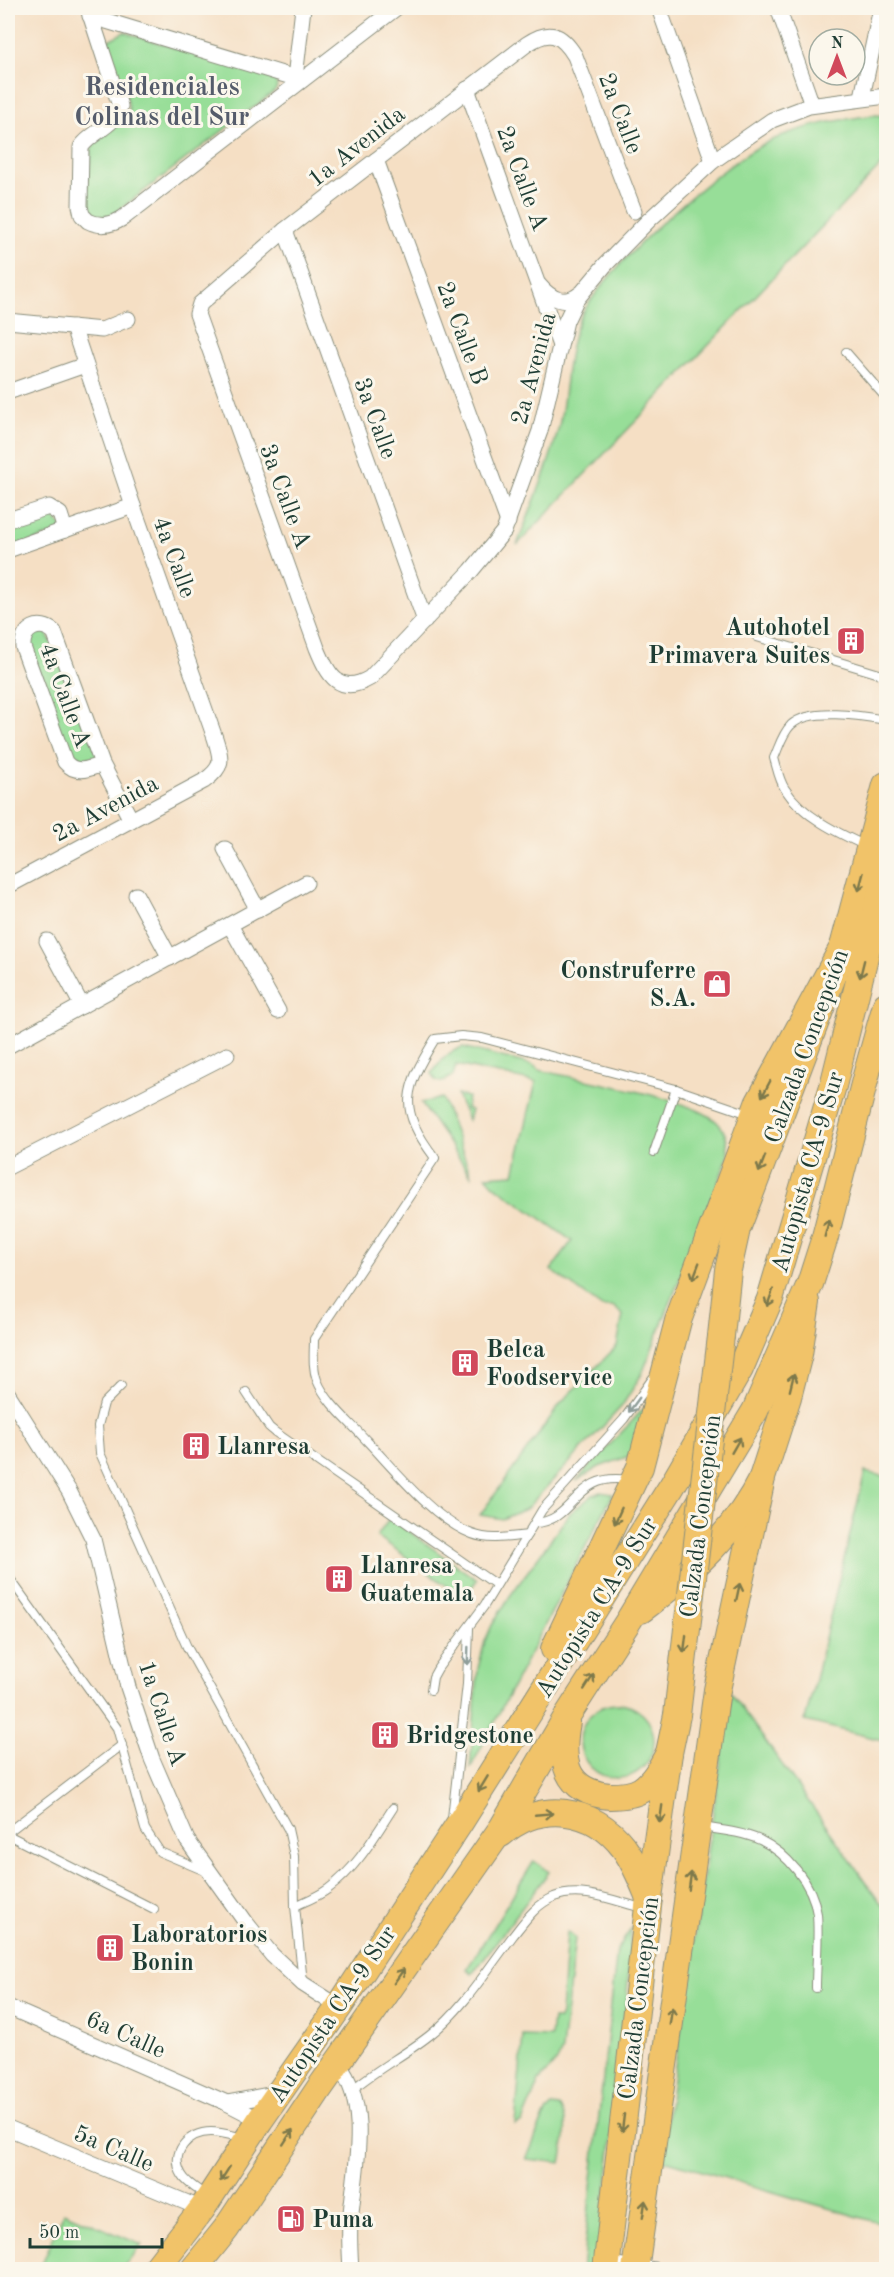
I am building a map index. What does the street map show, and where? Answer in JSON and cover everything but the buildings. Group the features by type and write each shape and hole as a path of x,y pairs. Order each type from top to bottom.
{"main road":[{"name":"Calzada Concepción","path":"607,2267 649,1904 669,1753 677,1715 728,1270 737,1229 784,1110 844,945 886,785"},
{"name":"Autopista CA-9 Sur","path":"155,2270 206,2204 450,1838 508,1743 666,1497 740,1369 770,1299 796,1212 833,1086 886,872"},
{"path":"508,1743 535,1692 640,1467 678,1321 753,1115 844,945"},
{"name":"Autopista CA-9 Sur","path":"193,2270 224,2231 494,1840 569,1713 629,1620 755,1411 810,1284 825,1237 886,1005"},
{"name":"Calzada Concepción","path":"642,2269 717,1690 762,1478 799,1354 810,1284"},
{"path":"629,1620 668,1590 711,1551 751,1500 762,1478"},
{"path":"569,1713 564,1748 566,1768 571,1778 579,1786 590,1791 615,1796 641,1790 652,1780 669,1753"},
{"path":"494,1840 518,1821 542,1813 575,1815 591,1820 616,1838 626,1850 649,1904"}],"street":[{"path":"298,79 303,8"},
{"path":"89,12 120,106 114,119 81,147 80,209 84,217 93,224 108,224 123,218 298,79 396,8"},
{"path":"659,8 713,161"},
{"path":"778,8 812,105"},
{"path":"862,97 881,8"},
{"path":"89,12 132,29 298,79"},
{"path":"101,46 101,41 105,37 123,29 132,29"},
{"name":"1a Avenida","path":"197,314 200,304 285,230 467,89 533,39 546,35 557,36"},
{"name":"2a Calle","path":"557,36 566,42 575,56 634,211"},
{"name":"2a Calle A","path":"467,89 559,344"},
{"name":"2a Avenida","path":"345,685 360,684 370,678 492,548 508,522 540,431 559,344 570,310 582,292 648,220 713,161 772,120 812,105 862,97 886,96"},
{"name":"2a Calle B","path":"376,160 508,522"},
{"name":"3a Calle","path":"285,230 425,621"},
{"path":"537,282 546,293 560,300 570,300 582,292"},
{"name":"3a Calle A","path":"197,314 317,648 328,671 338,682 345,685"},
{"path":"8,321 102,330 128,320"},
{"name":"4a Calle","path":"72,327 215,738 220,765"},
{"path":"8,392 85,365"},
{"path":"8,550 133,506"},
{"path":"8,520 49,507 60,514 65,530"},
{"name":"4a Calle A","path":"102,764 78,771 65,762 23,647 24,636 32,627 44,626 54,632 102,764 130,820"},
{"name":"2a Avenida","path":"8,886 204,781 216,772 220,765"},
{"path":"225,849 258,910"},
{"path":"8,1046 306,883"},
{"path":"136,895 170,957"},
{"path":"230,925 278,1011"},
{"path":"48,941 82,1006"},
{"path":"8,1167 227,1055"},
{"name":"1a Calle A","path":"8,1394 86,1523 97,1549 128,1688 152,1759 187,1840 209,1873 272,1954 303,1984 339,2007"},
{"name":"6a Calle","path":"8,2007 227,2103 254,2129"},
{"path":"338,2064 352,2090 357,2117 358,2141 350,2224 351,2270"},
{"path":"227,2103 279,2093"},
{"name":"5a Calle","path":"8,2128 206,2204"},
{"path":"607,2267 642,2269"}],"lane":[{"path":"846,352 886,398"},
{"path":"757,637 886,676"},
{"path":"870,848 849,838 798,806 784,787 774,758 783,736 793,724 809,716 831,714 886,720"},
{"path":"527,1535 494,1538 472,1534 454,1524 422,1499 331,1403 317,1380 314,1364 314,1339 435,1158 417,1133 408,1108 417,1070 435,1039 461,1036 482,1038 676,1089 753,1115"},
{"path":"654,1152 676,1089"},
{"path":"431,1690 433,1677 438,1668 469,1628 542,1510 624,1419 668,1358"},
{"path":"121,1386 104,1403 98,1426 99,1453 187,1647 288,1829 294,1856 295,1906 303,1984"},
{"path":"246,1392 269,1426 275,1431 495,1584"},
{"path":"535,1523 551,1521 582,1490 597,1482 618,1479 634,1481"},
{"path":"8,1576 117,1728 145,1829 160,1851 209,1873"},
{"path":"450,1838 467,1684 469,1628"},
{"path":"122,1745 8,1833 154,1909"},
{"path":"295,1906 328,1890 347,1872 368,1846 393,1808"},
{"path":"698,1826 736,1833 761,1841 788,1860 809,1889 817,1913 816,1988"},
{"path":"352,2090 439,2028 468,1996 529,1916 542,1904 561,1895 577,1894 649,1904"},
{"path":"206,2204 183,2178 178,2168 178,2152 184,2141 198,2133 254,2129"}],"green space":[{"path":"124,32 272,78 276,81 277,87 275,91 115,213 98,217 88,210 85,199 92,146 123,120 129,110 127,98 111,64 105,42"},
{"path":"875,115 886,116 886,160 517,545 555,441 562,413 568,361 578,323 609,277 634,250 693,195 748,153 770,141 808,127"},
{"path":"46,507 65,530 8,550 8,520"},
{"path":"44,626 102,764 73,769 24,636"},
{"path":"463,1047 533,1065 539,1070 633,1090 684,1105 704,1113 717,1122 725,1134 728,1147 728,1157 642,1374 622,1406 526,1509 502,1519 480,1515 561,1403 617,1346 623,1315 614,1307 602,1307 551,1270 572,1241 495,1186 486,1176 514,1174 536,1082 456,1065 453,1076 442,1082 436,1081 432,1073 439,1064 449,1054"},
{"path":"457,1095 468,1097 466,1109 471,1110 468,1120"},
{"path":"442,1098 472,1177 421,1103"},
{"path":"647,1405 635,1454 599,1467 576,1481"},
{"path":"865,1472 886,1477 886,1741 805,1721"},
{"path":"600,1492 613,1494 470,1769 478,1668 492,1625 510,1596 570,1513"},
{"path":"390,1518 477,1580 464,1598 377,1536"},
{"path":"731,1693 886,1910 886,2225 661,2159"},
{"path":"617,1704 638,1710 648,1720 654,1741 648,1762 638,1772 617,1778 596,1772 586,1762 580,1741 586,1720 596,1710"},
{"path":"534,1861 549,1872 472,1974 467,1969"},
{"path":"631,1929 625,2029 597,2269 582,2270 617,1950"},
{"path":"567,1932 575,1938 562,2050 558,2060 539,2081 522,2122 515,2125 523,2036 551,2037 553,2019 559,2019 561,2014"},
{"path":"552,2106 559,2107 564,2118 564,2149 561,2163 526,2159 545,2115"},
{"path":"64,2212 142,2245 122,2269 48,2269 41,2266"}],"place":[{"name":"Autohotel Primavera Suites","path":"851,641"},
{"name":"Construferre S.A.","path":"717,984"},
{"name":"Belca Foodservice","path":"465,1363"},
{"name":"Llanresa","path":"196,1446"},
{"name":"Llanresa Guatemala","path":"339,1579"},
{"name":"Bridgestone","path":"385,1735"},
{"name":"Laboratorios Bonin","path":"110,1948"},
{"name":"Puma","path":"291,2219"}],"district":[{"name":"Residenciales Colinas del Sur","path":"162,101"}]}
